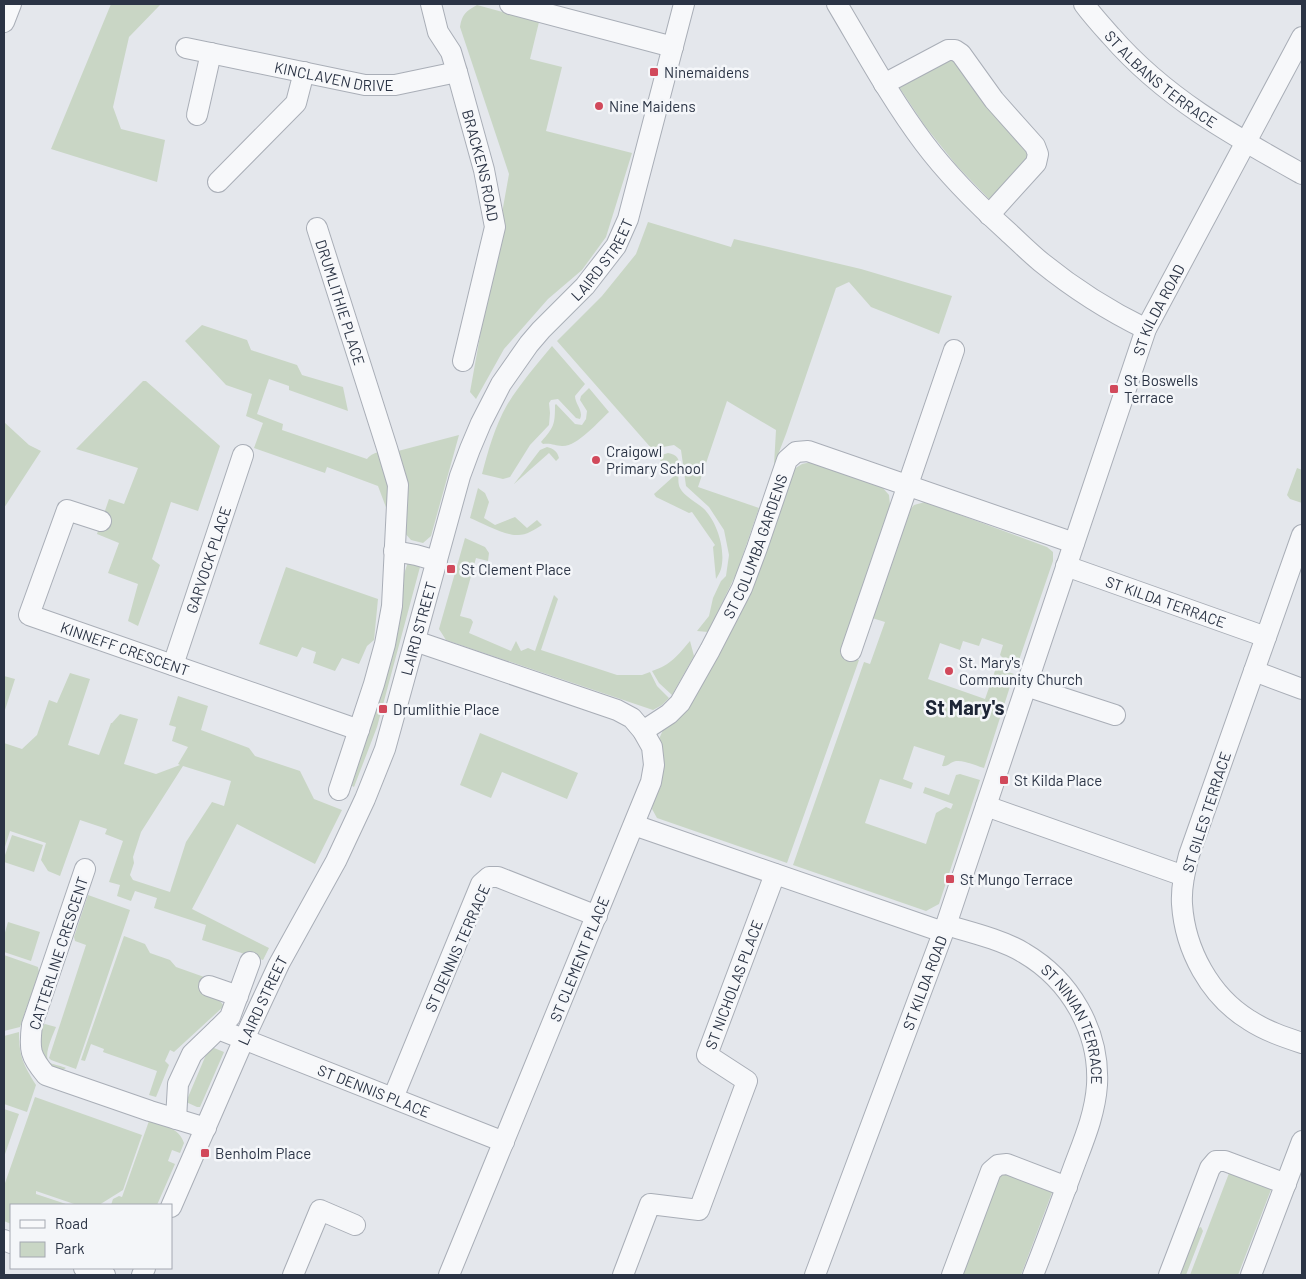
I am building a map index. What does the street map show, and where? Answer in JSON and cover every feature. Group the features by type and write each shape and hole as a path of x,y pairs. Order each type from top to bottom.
{"street":[{"path":"4,22 11,4"},
{"name":"BRACKENS ROAD","path":"432,4 438,32 451,52 457,72 484,170 494,227 463,361"},
{"path":"510,4 673,47"},
{"name":"LAIRD STREET","path":"172,1205 244,1039 279,964 336,861 385,749 460,476 480,423 501,384 529,344 585,286 616,246 628,219 684,4"},
{"path":"838,4 884,84 924,143 989,215 1040,261 1122,318 1146,329"},
{"name":"ST ALBANS TERRACE","path":"1084,4 1127,54 1170,92 1246,143"},
{"name":"ST KILDA ROAD","path":"814,1275 944,928 1146,329 1302,37"},
{"name":"KINCLAVEN DRIVE","path":"186,48 365,85 395,85 457,72"},
{"path":"884,84 948,50 955,50 961,54 994,100 1035,146 1038,154 1036,163 989,215"},
{"path":"197,114 211,53"},
{"path":"229,178 296,103 304,72"},
{"path":"1246,143 1302,174"},
{"name":"DRUMLITHIE PLACE","path":"317,228 398,485 392,606 385,644 374,684 339,790"},
{"path":"851,652 908,486 939,367 954,350"},
{"name":"ST COLUMBA GARDENS","path":"643,731 669,714 680,703 710,650 742,588 787,460 796,452 808,451 1074,544"},
{"name":"GARVOCK PLACE","path":"173,665 243,455"},
{"name":"KINNEFF CRESCENT","path":"101,521 67,510 29,615 359,730"},
{"name":"ST GILES TERRACE","path":"1302,535 1189,855 1184,876 1182,904 1186,931 1195,958 1209,982 1227,1003 1249,1020 1274,1033 1302,1043"},
{"path":"394,551 437,561"},
{"name":"ST KILDA TERRACE","path":"1066,566 1266,637"},
{"name":"ST CLEMENT PLACE","path":"415,641 617,710 632,718 643,731 652,747 654,764 651,782 634,825 450,1275"},
{"path":"1254,671 1302,690"},
{"path":"1026,686 1115,715"},
{"path":"986,806 1184,876"},
{"path":"634,825 775,874 944,928"},
{"name":"CATTERLINE CRESCENT","path":"85,869 32,1025 30,1044 35,1061 46,1075 206,1128"},
{"name":"ST NICHOLAS PLACE","path":"623,1275 650,1204 699,1210 747,1081 707,1056 775,874"},
{"name":"ST DENNIS TERRACE","path":"394,1098 481,884 489,876 498,877 597,916"},
{"name":"ST NINIAN TERRACE","path":"944,928 996,940 1023,952 1050,971 1073,998 1087,1025 1095,1055 1097,1085 1092,1119 1033,1275"},
{"path":"176,1119 178,1084 188,1062 192,1054 230,1017 250,962"},
{"path":"209,986 238,996"},
{"path":"218,1029 244,1039"},
{"name":"ST DENNIS PLACE","path":"244,1039 504,1142"},
{"path":"1251,1275 1302,1141"},
{"path":"1169,1275 1210,1168 1216,1161 1225,1160 1286,1184"},
{"path":"952,1275 991,1172 998,1165 1006,1164 1067,1187"},
{"path":"293,1275 320,1210 355,1225"},
{"path":"87,1269 105,1275"}],"green space":[{"path":"111,4 161,4 129,37 113,107 121,129 165,140 157,182 51,149"},
{"path":"477,5 539,22 530,59 562,67 546,131 632,153 606,237 582,270 548,299 504,349 476,399 470,392 509,174 460,27 465,13"},
{"path":"952,55 1032,154 991,201 957,166 925,126 897,84"},
{"path":"648,222 731,247 734,239 861,269 952,296 939,334 871,307 849,282 836,288 774,465 776,430 727,401 698,487 759,508 737,572 708,632 697,631 709,616 713,598 721,581 726,576 729,555 724,530 709,507 686,486 681,450 674,445 652,449 557,341 602,296 636,254"},
{"path":"202,325 247,340 251,350 297,365 302,375 343,387 348,411 289,390 289,386 269,379 257,414 283,424 282,430 367,459 373,454 382,451 391,484 387,510 378,486 327,467 325,473 254,448 263,423 246,416 252,394 226,385 185,341"},
{"path":"552,346 585,384 575,396 581,413 580,419 576,418 558,399 551,400 549,403 549,425 530,445 510,477 503,479 482,474 495,430 507,405"},
{"path":"143,381 146,381 220,446 198,511 171,502 152,559 160,565 138,626 128,621 138,584 108,573 119,543 97,534 109,499 124,504 138,468 76,449"},
{"path":"589,388 609,412 581,438 568,445 543,444 541,442 553,425 556,404 575,424 582,425 586,419 587,411 580,400 581,396"},
{"path":"4,422 29,445 41,451 4,508"},
{"path":"459,435 431,536 423,543 411,540 403,531 398,451"},
{"path":"547,447 555,451 559,458 556,461 549,453 514,484 540,450"},
{"path":"668,453 674,455 679,462 680,488 703,508 716,528 721,545 722,561 721,569 716,579 713,547 715,545 692,512 689,513 656,497 654,494 674,476 660,460 662,455"},
{"path":"811,462 882,487 889,495 890,505 840,653 859,660 787,863 657,818 652,809 661,786 664,764 659,739 663,730 688,709 750,594 794,469 802,464"},
{"path":"1297,468 1302,470 1302,503 1290,499 1287,495"},
{"path":"478,488 485,493 489,502 484,518 495,525 515,517 527,528 537,520 542,525 526,534 516,535 499,531 470,518"},
{"path":"925,502 1047,547 1053,552 1053,561 1018,663 1003,658 1000,655 1003,645 982,638 979,646 963,641 960,650 940,643 928,679 985,699 996,668 1014,674 984,768 959,761 942,766 945,756 914,746 903,779 913,783 911,789 880,779 865,823 926,844 936,813 946,807 951,809 953,804 923,793 925,787 949,795 956,775 960,774 980,780 939,904 926,911 793,865 864,662 870,664 885,622 872,618 908,512 914,505"},
{"path":"465,538 485,547 489,553 488,561 476,558 460,616 471,619 473,622 469,633 511,651 516,641 521,651 528,648 535,651 554,595 558,599 541,650 617,675 642,675 650,672 657,686 669,698 653,710 446,640 439,629"},
{"path":"408,562 418,564 420,567 377,727 354,787 348,784 396,625 404,574"},
{"path":"286,567 378,599 374,640 367,646 359,664 342,658 335,671 313,663 316,652 302,647 297,657 259,644"},
{"path":"690,641 694,656 672,695 659,683 652,671 669,663"},
{"path":"70,673 90,679 68,745 99,755 111,723 120,714 138,719 124,764 156,774 180,765 178,764 188,747 172,741 176,727 169,725 178,696 208,706 201,730 249,748 255,756 300,771 314,799 342,810 315,864 237,824 192,909 269,948 263,960 202,940 206,925 154,908 157,898 135,891 131,901 117,896 120,885 109,882 123,841 105,834 107,829 80,820 60,876 48,871 41,860 46,843 10,831 4,850 4,743 22,749 37,735 49,700 57,703","holes":["183,766 231,781 224,806 212,802 186,842 170,892 133,880 130,875 134,863 133,857 141,832"]},
{"path":"4,676 15,679 4,713"},
{"path":"480,733 578,773 567,799 502,772 491,798 460,785"},
{"path":"12,835 43,845 34,872 4,862"},
{"path":"88,895 130,910 76,1069 49,1058 86,945 75,941 74,937"},
{"path":"8,922 40,932 31,961 4,952 4,936"},
{"path":"124,936 145,944 150,953 170,960 176,967 207,978 202,994 220,1001 224,1006 174,1052 170,1050 165,1061 169,1065 156,1097 149,1095 157,1071 103,1052 104,1049 91,1044 85,1061 81,1060"},
{"path":"4,955 38,967 39,972 20,1027 4,1031"},
{"path":"45,1024 56,1027 47,1056 50,1063 66,1068 58,1073 37,1052 38,1028"},
{"path":"19,1032 23,1060 36,1085 27,1112 4,1104 4,1036"},
{"path":"214,1048 224,1052 200,1107 197,1107 186,1102 208,1050"},
{"path":"35,1097 142,1135 123,1190 101,1204 74,1204 36,1191 36,1194 66,1204 10,1204 10,1224 4,1221 4,1186"},
{"path":"4,1109 19,1114 4,1157"},
{"path":"149,1121 174,1130 184,1143 180,1153 172,1150 168,1161 175,1164 157,1204 111,1204 113,1199 119,1196 122,1197"},
{"path":"1231,1168 1272,1187 1238,1275 1190,1275"},
{"path":"1000,1170 1053,1190 1021,1275 957,1275"},
{"path":"1201,1227 1203,1231 1186,1275 1174,1275 1191,1231"}],"place":[{"name":"Ninemaidens","path":"654,72"},
{"name":"Nine Maidens","path":"599,106"},
{"name":"St Boswells Terrace","path":"1114,389"},
{"name":"Craigowl Primary School","path":"596,460"},
{"name":"St Clement Place","path":"451,569"},
{"name":"St. Mary's Community Church","path":"949,671"},
{"name":"Drumlithie Place","path":"383,709"},
{"name":"St Kilda Place","path":"1004,780"},
{"name":"St Mungo Terrace","path":"950,879"},
{"name":"Benholm Place","path":"205,1153"}],"district":[{"name":"St Mary's","path":"965,707"}]}
